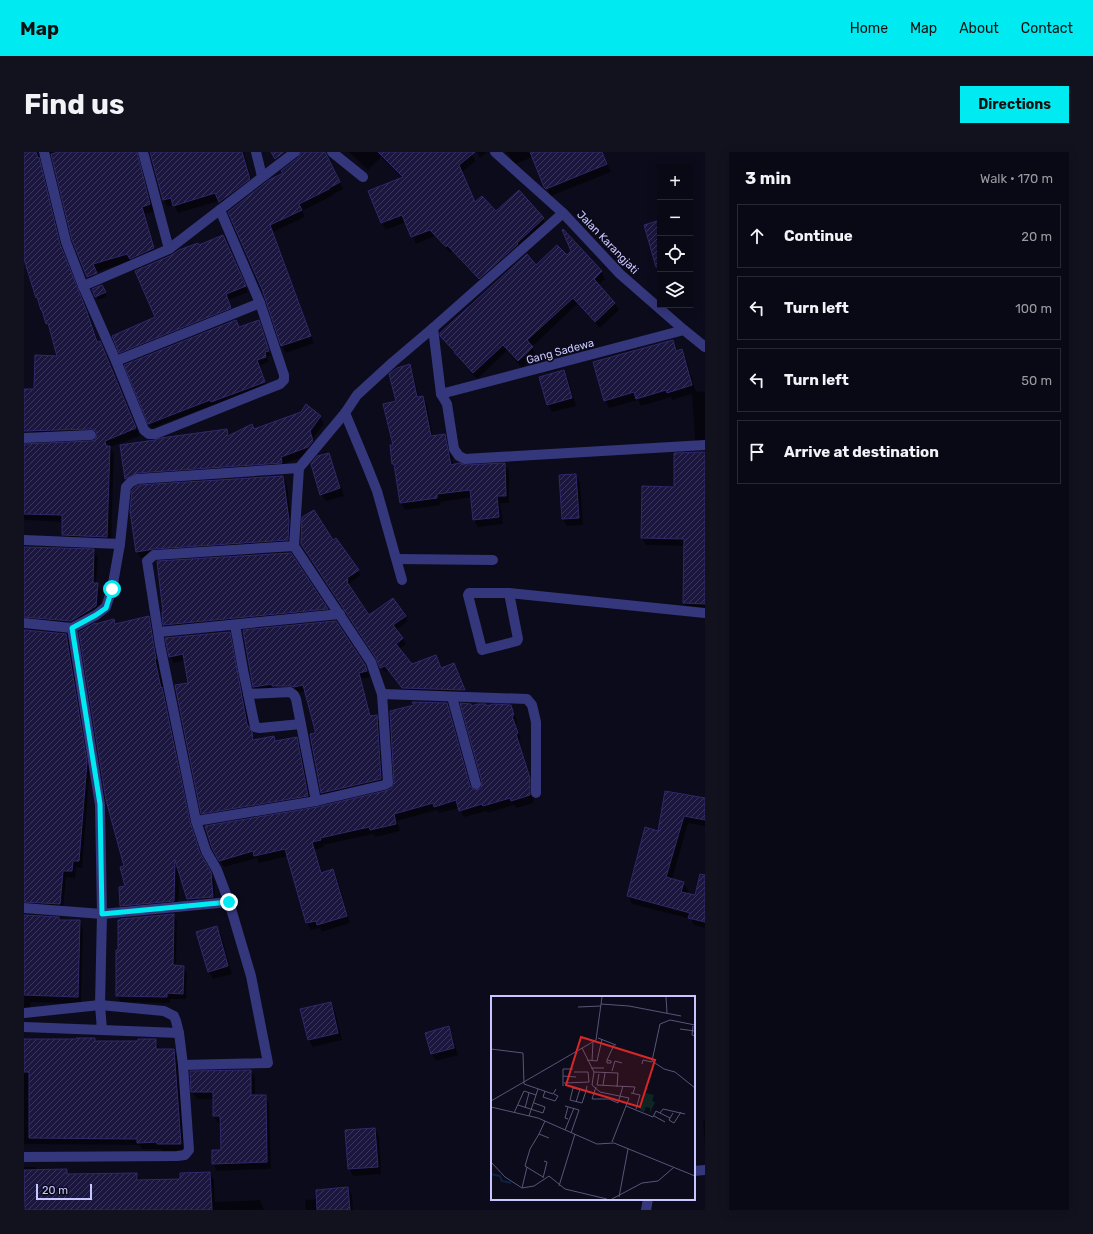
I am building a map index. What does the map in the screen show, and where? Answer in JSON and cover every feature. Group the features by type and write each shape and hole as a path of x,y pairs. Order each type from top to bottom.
{"street":[{"path":"44,152 66,242 144,430 149,434 155,434 280,384 284,380 284,375 260,303 220,210"},
{"path":"143,152 169,249"},
{"path":"256,152 262,176"},
{"path":"83,286 169,249 295,152"},
{"path":"332,152 363,177"},
{"name":"Jalan Karangjati","path":"495,152 563,213 620,274 705,347"},
{"path":"196,821 316,801 384,785 388,782 382,694 371,662 294,546 299,468 345,413 357,395 563,213"},
{"path":"116,361 260,303"},
{"path":"433,328 441,394 447,404 454,449 459,456 465,459 705,445"},
{"name":"Gang Sadewa","path":"441,394 684,330"},
{"path":"345,413 374,485 402,580"},
{"path":"24,438 91,435"},
{"path":"24,623 72,628 106,608 112,589 120,544 126,487 137,479 299,468"},
{"path":"24,540 120,544"},
{"path":"183,1065 268,1063 251,976 229,902 217,870 206,851 196,821 158,632 147,561 154,555 294,546"},
{"path":"397,559 493,560"},
{"path":"509,593 518,639 516,641 482,650 468,594 471,593 509,593 705,613"},
{"path":"158,632 340,614"},
{"path":"234,625 256,727 260,728 301,724"},
{"path":"72,628 100,804 102,914 100,1005 102,1030"},
{"path":"248,694 290,692 294,695 316,801"},
{"path":"382,694 527,699 532,705 536,722 536,793"},
{"path":"452,697 476,784"},
{"path":"24,908 102,914 229,902"},
{"path":"24,1012 100,1005 164,1011 174,1016 179,1033 183,1065 189,1150 185,1155 177,1156 24,1157"},
{"path":"24,1027 179,1033"},
{"path":"695,1171 705,1170"},
{"path":"646,1210 648,1200"}],"building":[{"path":"24,152 36,152 38,158 39,157 60,244 87,312 97,342 100,341 136,428 105,441 106,446 110,446 107,537 62,535 62,515 24,514 24,444 91,441 95,440 97,435 96,431 91,429 24,431 24,389 34,389 35,355 57,356 48,323 46,324 37,297 36,298 24,259"},
{"path":"58,152 137,152 150,204 142,207 154,248 130,259 127,254 93,264 97,273 87,277 72,240 51,154"},
{"path":"150,152 242,152 250,179 219,202 215,193 173,206 171,198 163,200"},
{"path":"271,152 284,152 275,159"},
{"path":"301,152 325,152 340,182 299,204 302,210 270,225 311,336 281,346 262,289 228,212 269,180 283,173 281,171 299,157"},
{"path":"378,152 475,152 459,165 475,202 482,196 496,211 519,190 544,218 479,279 447,245 446,247 430,230 411,237 402,215 381,223 368,191 403,177"},
{"path":"530,152 602,152 607,164 546,189"},
{"path":"657,221 657,267 656,267 644,225"},
{"path":"563,229 602,271 594,279 615,303 595,322 573,298 527,340 533,347 518,361 503,345 473,373 440,336 440,333 527,254 536,265 557,245 567,255 571,251 562,230"},
{"path":"223,235 246,286 226,294 231,308 119,353 112,336 155,317 135,271 172,255 179,250 198,243 199,245"},
{"path":"102,285 106,292 95,297 92,289"},
{"path":"236,320 239,327 259,320 269,351 265,352 266,357 257,360 265,382 211,402 210,400 148,424 124,365"},
{"path":"673,340 676,351 682,349 692,385 667,393 666,390 636,399 634,392 604,401 593,362"},
{"path":"410,364 417,397 423,396 431,436 445,434 451,465 459,463 465,465 505,463 506,496 497,496 499,517 473,520 470,490 437,494 437,498 400,503 394,464 392,464 390,445 393,445 383,404 396,401 389,374 397,368"},
{"path":"564,370 572,398 547,405 539,377"},
{"path":"306,404 321,416 310,431 313,441 308,447 281,457 282,463 137,473 125,479 120,445 227,429 228,436 252,424 254,429 301,412"},
{"path":"705,452 705,604 683,603 684,539 641,538 642,486 674,487 674,453"},
{"path":"329,453 340,488 320,495 311,464 317,456"},
{"path":"576,474 579,518 562,519 559,475"},
{"path":"283,476 289,520 288,540 154,549 136,552 130,511 132,490 135,487 139,485"},
{"path":"314,510 333,540 336,538 359,570 347,578 347,582 369,615 393,598 406,616 393,625 403,638 396,644 412,664 436,655 441,668 454,663 465,690 402,688 385,666 380,668 376,658 301,544 302,517"},
{"path":"24,547 94,549 93,583 98,583 96,606 71,621 24,617"},
{"path":"291,553 328,609 163,625 163,612 157,561"},
{"path":"149,616 155,660 190,822 200,853 211,872 213,897 187,899 175,860 174,901 120,906 119,887 125,886 120,867 124,866 106,800 79,632 95,623 114,619 115,624"},
{"path":"336,621 365,665 367,671 359,673 370,716 377,715 381,779 321,793 310,734 315,733 315,730 303,685 294,687 272,686 272,684 253,687 243,630"},
{"path":"24,630 66,634 87,762 79,861 73,861 72,871 63,871 60,904 24,902"},
{"path":"230,632 247,724 252,732 253,740 274,736 275,741 297,737 308,796 201,814 175,685 188,683 183,654 169,657 165,638"},
{"path":"412,702 447,703 470,786 475,790 481,788 482,782 460,703 471,704 471,706 478,704 486,704 487,706 493,704 511,705 514,715 512,716 518,733 516,734 530,778 530,795 511,801 510,798 483,806 482,804 459,811 456,800 434,807 433,803 394,814 396,824 370,830 369,827 320,838 321,840 312,842 321,873 333,869 347,916 317,925 316,921 306,923 285,849 254,856 253,851 219,861 212,848 205,826 317,807 391,789 394,783 390,711 414,705"},
{"path":"665,791 705,798 705,820 684,816 666,877 684,882 681,892 695,895 700,874 705,875 705,922 688,918 690,913 627,896 645,827 658,831"},
{"path":"174,914 173,965 184,966 183,994 167,993 167,997 116,996 116,950 118,950 118,920"},
{"path":"24,915 59,917 59,920 80,920 78,997 24,995"},
{"path":"217,926 228,966 208,972 196,932"},
{"path":"331,1002 338,1033 308,1040 300,1009"},
{"path":"449,1026 454,1048 431,1054 425,1033"},
{"path":"95,1038 95,1041 138,1041 138,1039 156,1039 156,1049 174,1049 181,1144 157,1144 157,1142 137,1143 137,1139 29,1138 29,1072 24,1072 24,1039"},
{"path":"251,1070 251,1095 266,1095 267,1162 212,1164 212,1150 221,1150 220,1116 213,1116 213,1092 191,1092 190,1071"},
{"path":"375,1128 378,1167 348,1169 345,1130"},
{"path":"67,1169 67,1174 137,1173 137,1180 180,1179 180,1173 210,1172 212,1210 25,1210 24,1170"},
{"path":"348,1187 350,1210 317,1210 316,1190"}],"route":[{"path":"112,589 106,608 72,628 100,804 102,914 229,902"}]}
